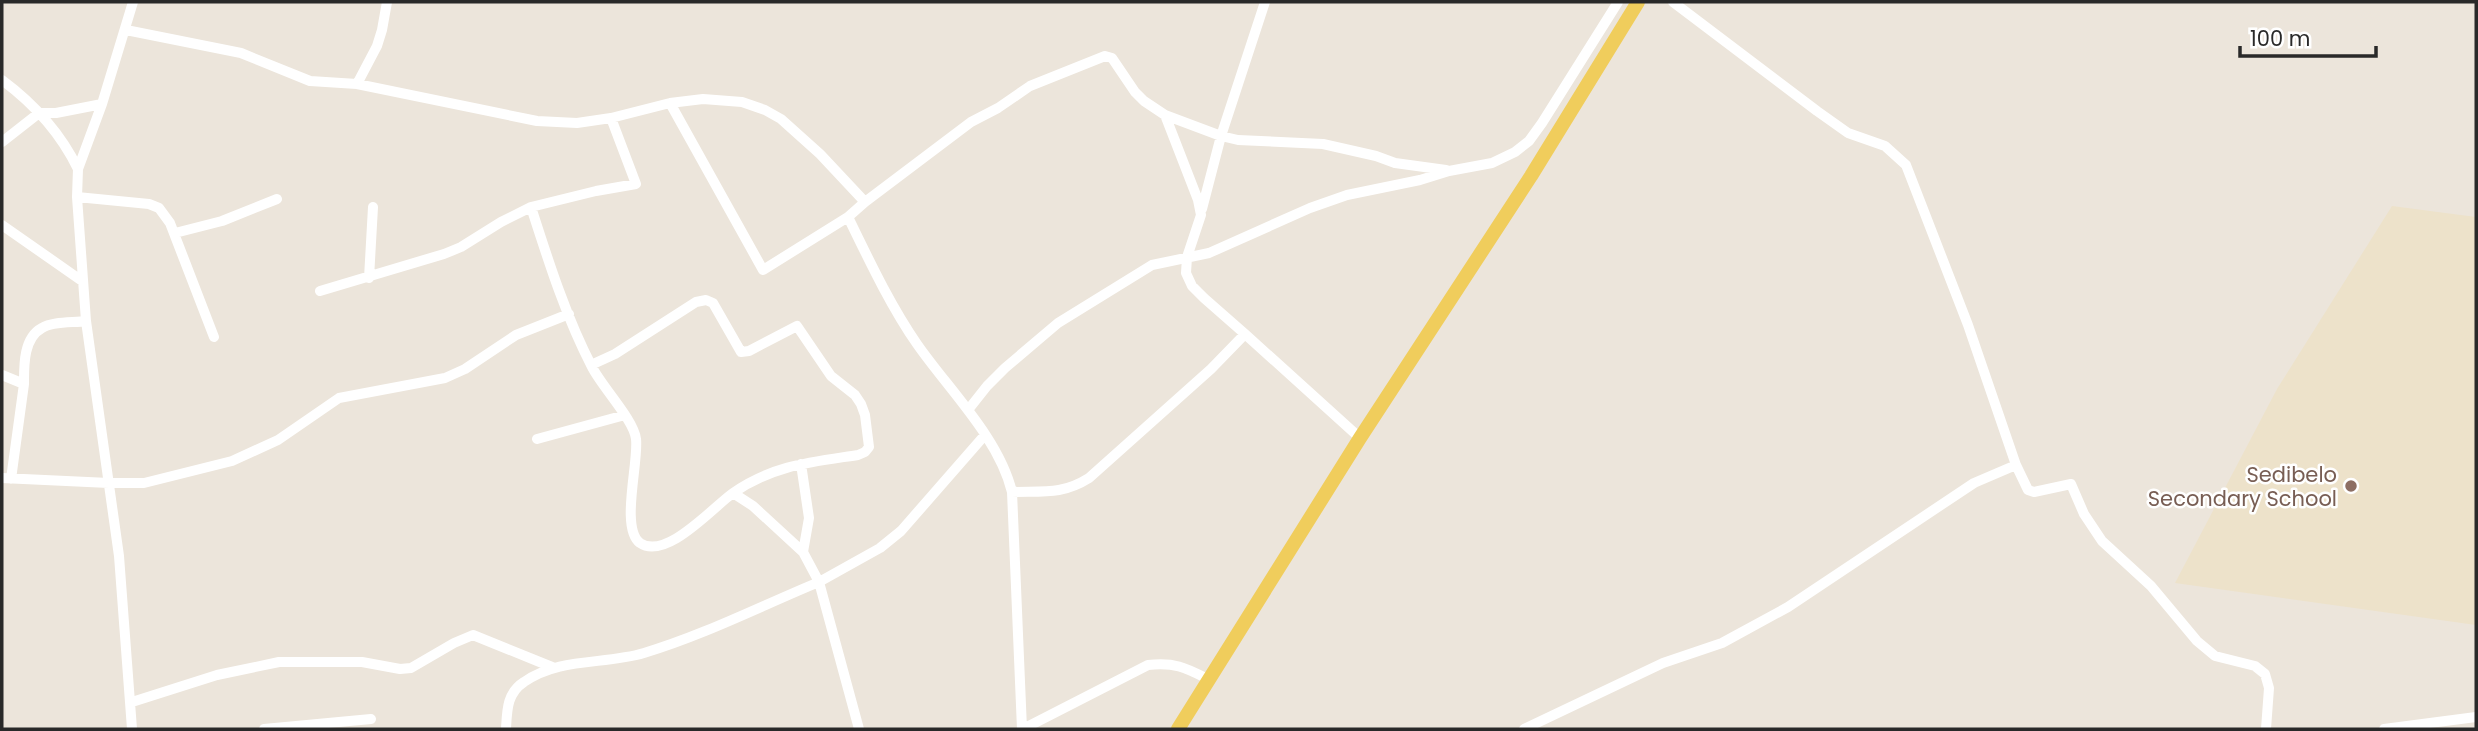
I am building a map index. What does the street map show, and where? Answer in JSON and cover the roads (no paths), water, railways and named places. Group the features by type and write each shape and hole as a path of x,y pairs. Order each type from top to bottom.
{"main road":[{"path":"1178,729 1360,438 1531,176 1638,2"}],"street":[{"path":"132,729 119,556 86,321 77,197 78,169 102,104 133,2"},
{"path":"357,84 377,46 387,2"},
{"path":"1265,2 1221,135 1201,215 1187,257 1185,273 1192,286 1360,438"},
{"path":"968,410 1005,368 1058,323 1152,265 1209,253 1310,208 1347,195 1492,163 1515,152 1530,141 1618,2"},
{"path":"1673,2 1848,133 1885,146 1906,165 1968,325 2016,465 2028,490 2034,492 2071,484 2084,514 2102,541 2151,586 2197,641 2214,656 2255,666 2265,674 2269,688 2266,729"},
{"path":"126,30 241,53 310,81 357,84 537,121 564,124 611,118 670,103 703,99 742,102 782,119 820,154 865,202"},
{"path":"670,103 763,271 848,217 971,122 998,108 1030,86 1105,56 1112,58 1135,92 1165,115 1221,135 1262,142 1323,144 1395,163 1449,171"},
{"path":"2,80 39,113 68,148 78,169"},
{"path":"2,142 39,113 56,113 102,104"},
{"path":"1165,115 1198,200 1201,215"},
{"path":"320,291 369,278 461,247 531,207 636,184 611,118"},
{"path":"77,197 149,204 159,208 175,233 214,337"},
{"path":"175,233 222,220 277,199"},
{"path":"369,278 373,207"},
{"path":"531,207 569,314 591,365 603,387 633,427 636,439 632,523 634,536 640,543 661,547 674,541 755,478 802,464 865,452 869,447 870,440 861,404 855,395 831,376 797,326 749,351 741,352 713,303 706,300 696,302 615,354 591,365"},
{"path":"848,217 880,282 915,342 968,410 1000,459 1012,492 1023,729 1148,665 1168,663 1182,666 1210,680"},
{"path":"2,225 82,281"},
{"path":"86,321 42,327 34,335 26,356 24,384 6,478 109,483 155,481 233,461 278,440 339,398 445,378 465,369 516,335 569,314"},
{"path":"1012,492 1060,491 1072,488 1089,478 1211,369 1245,334"},
{"path":"2,375 24,384"},
{"path":"537,439 625,415"},
{"path":"506,729 510,695 524,681 552,667 640,654 680,640 819,582 880,548 901,531 984,436"},
{"path":"802,464 810,518 803,552"},
{"path":"1524,729 1663,663 1722,643 1788,607 1974,483 2016,465"},
{"path":"733,493 753,506 803,552 819,582 859,729"},
{"path":"132,702 217,675 279,662 362,662 400,669 411,668 473,635 552,667"},
{"path":"2384,729 2476,717"},
{"path":"264,729 371,719"}],"place":[{"name":"Sedibelo Secondary School","path":"2351,486"}]}
